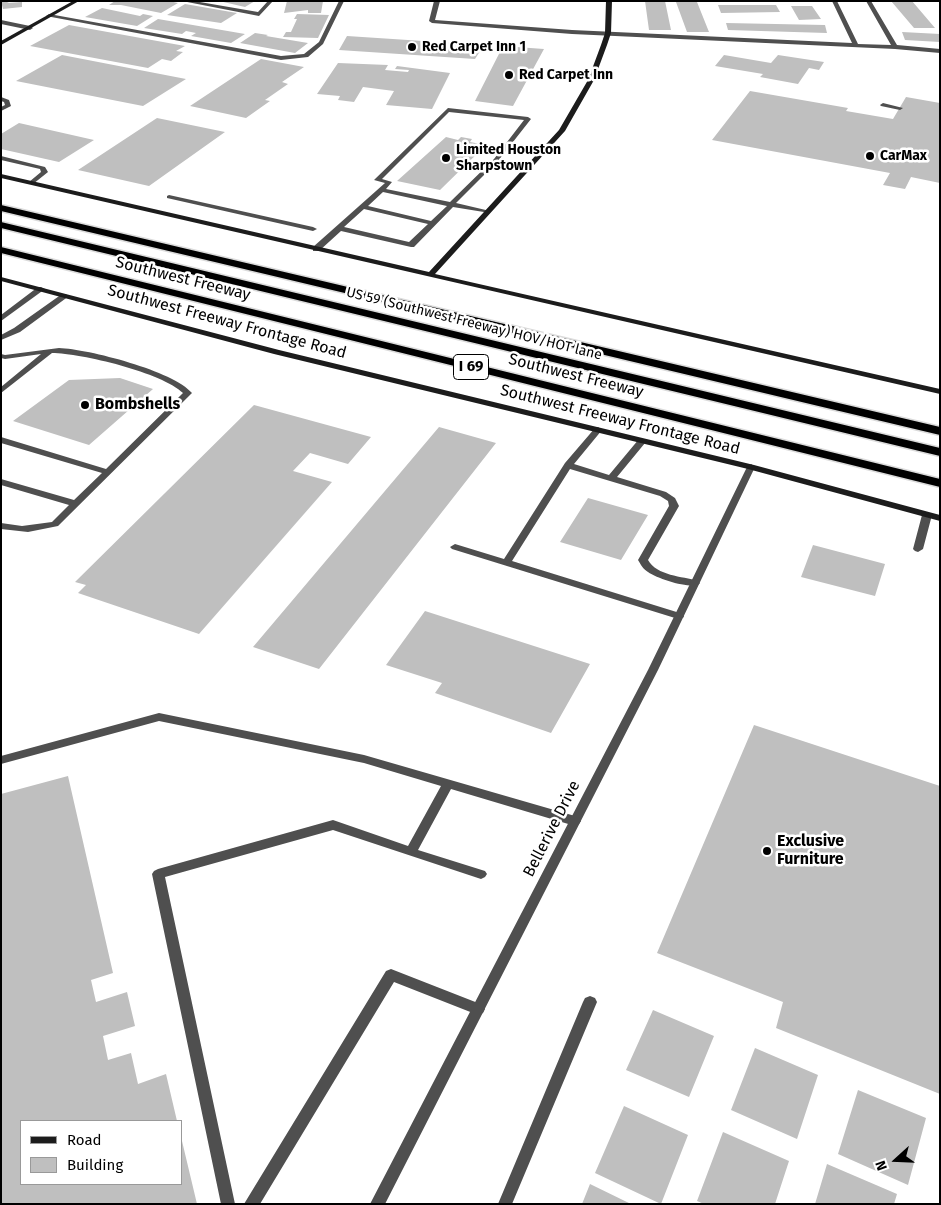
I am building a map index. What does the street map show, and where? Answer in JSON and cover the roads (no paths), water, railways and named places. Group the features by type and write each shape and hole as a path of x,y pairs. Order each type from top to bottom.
{"highway":[{"name":"Southwest Freeway","path":"1,208 940,431"},
{"name":"US 59 (Southwest Freeway) HOV/HOT lane","path":"1,225 940,452"},
{"name":"Southwest Freeway","path":"1,250 940,483"}],"main road":[{"path":"1,43 77,1"},
{"path":"430,275 562,130 591,80 608,33 610,1"},
{"path":"1,176 940,392"},
{"name":"Southwest Freeway Frontage Road","path":"1,279 277,352 751,467 940,518"}],"street":[{"path":"184,1 259,14 271,1"},
{"path":"49,16 281,58 306,56 321,42 342,1"},
{"path":"437,1 432,21 572,32 895,47 940,51"},
{"path":"834,1 856,45"},
{"path":"868,1 895,47"},
{"path":"1,22 30,28"},
{"path":"1,99 7,101 8,106 1,109"},
{"path":"882,105 900,108"},
{"path":"316,249 339,228 362,207 382,190 389,182 378,180 448,110 528,119 496,160 411,245 339,228"},
{"path":"1,158 43,168 45,172 31,183"},
{"path":"382,190 488,212"},
{"path":"169,196 314,229"},
{"path":"362,207 432,224"},
{"path":"1,319 41,289"},
{"path":"1,338 17,330 65,296"},
{"path":"1,391 50,351"},
{"path":"1,526 22,530 55,524 188,393 186,388 157,374 68,352 50,351 3,358"},
{"path":"506,564 568,465 598,430"},
{"path":"1,440 108,472"},
{"path":"611,478 642,441"},
{"path":"568,465 663,494 672,500 674,506 644,560 645,566 652,572 695,583"},
{"name":"Bellerive Drive","path":"377,1204 575,821 679,616 751,467"},
{"path":"1,482 76,504"},
{"path":"918,549 927,515"},
{"path":"455,547 679,616"},
{"path":"1,760 159,717 364,759 575,821"},
{"path":"411,852 448,784"},
{"path":"228,1204 158,874 333,825 481,874"},
{"path":"251,1204 390,975 478,1009"},
{"path":"505,1204 590,1002"}],"place":[{"name":"Red Carpet Inn 1","path":"412,47"},
{"name":"Red Carpet Inn","path":"509,75"},
{"name":"CarMax","path":"870,156"},
{"name":"Limited Houston Sharpstown","path":"446,158"},
{"name":"Bombshells","path":"85,405"},
{"name":"Exclusive Furniture","path":"767,851"}]}
